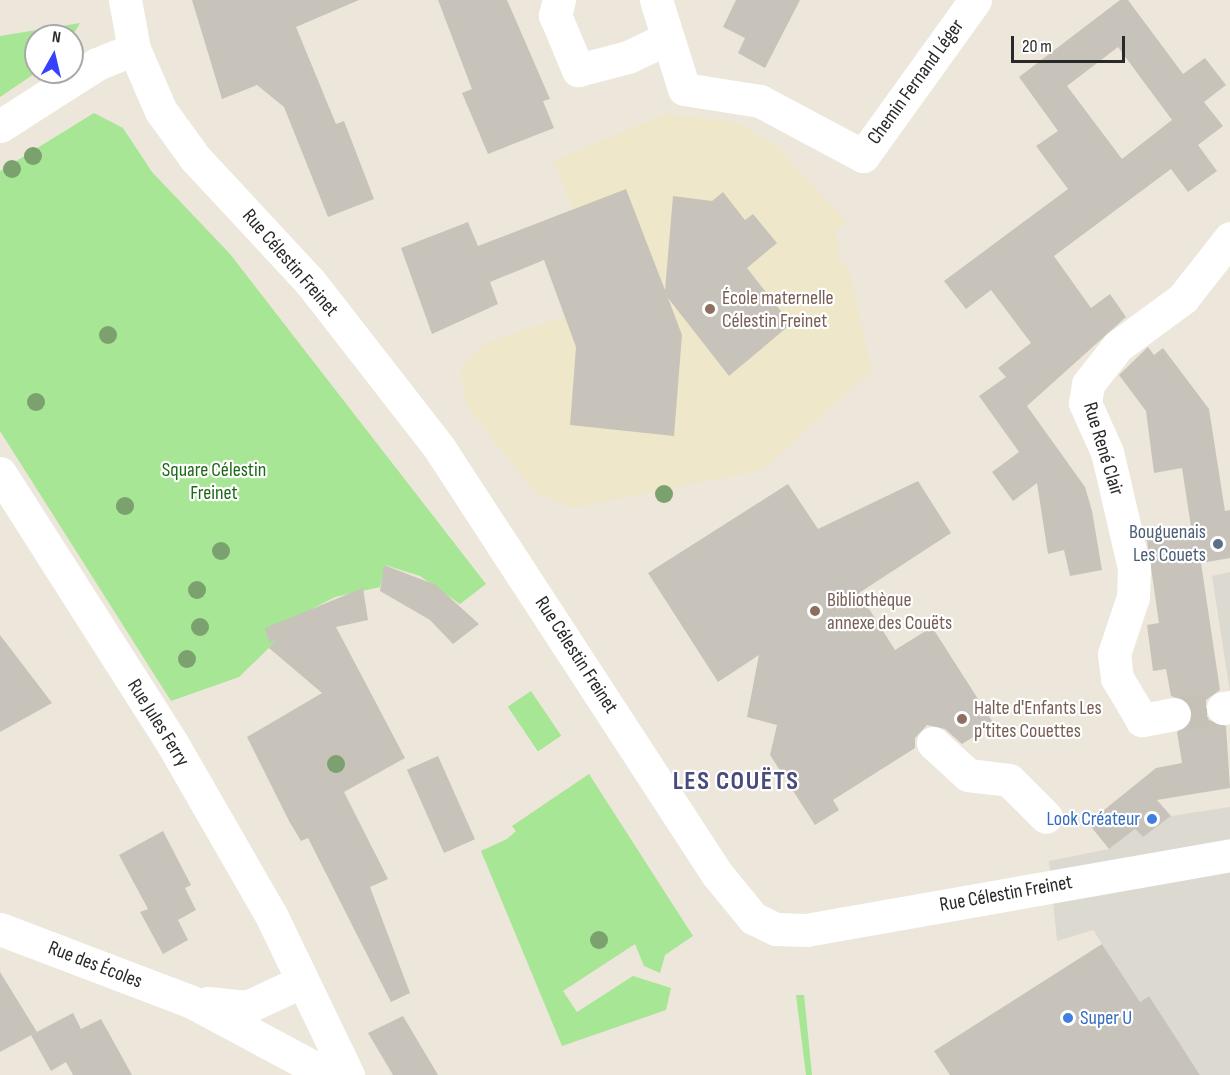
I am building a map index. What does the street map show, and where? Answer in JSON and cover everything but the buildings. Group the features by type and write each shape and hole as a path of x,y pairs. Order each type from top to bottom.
{"street":[{"name":"Rue Célestin Freinet","path":"125,0 134,49 161,111 195,158 311,283 440,449 717,874 753,918 776,929 806,930 1230,855"},
{"path":"559,0 555,15 578,70 628,57 668,38 656,0"},
{"name":"Chemin Fernand Léger","path":"668,38 684,89 759,101 863,156 975,0"},
{"path":"0,126 97,64 134,49"},
{"name":"Rue René Clair","path":"1174,714 1142,720 1118,678 1114,654 1133,597 1134,568 1107,452 1085,403 1088,384 1118,346 1183,298 1230,238"},
{"name":"Rue Jules Ferry","path":"0,473 172,743 271,915 301,982"},
{"path":"933,743 968,775 1009,780 1046,817"},
{"name":"Rue des Écoles","path":"0,929 190,1001 317,1069 344,1067 301,982 247,1007 190,1001"}],"shaded area":[{"name":"École maternelle Célestin Freinet","path":"666,114 736,122 777,146 847,223 836,229 841,263 849,269 872,370 762,470 574,508 536,494 467,406 460,369 486,343 565,316 565,252 537,263 518,230 573,209 553,161"},
{"path":"1230,572 1230,692 1212,576"},
{"path":"1230,807 1230,1075 1200,1075 1149,996 1140,1002 1093,930 1057,941 1049,861 1109,849 1135,829 1143,837 1171,816"}],"green space":[{"path":"24,32 24,81 0,97 0,36"},
{"name":"Square Célestin Freinet","path":"94,113 123,128 152,172 230,254 486,584 460,604 420,576 385,565 380,587 335,597 306,612 239,677 171,701 0,431 0,171"},
{"path":"531,691 561,736 538,751 508,707"},
{"path":"589,774 693,936 665,955 660,973 644,966 635,944 563,991 577,1012 633,976 671,988 666,1010 562,1046 481,851 507,839 516,831 512,826"},
{"path":"796,995 804,995 812,1075 806,1075"}],"tunnel":[{"path":"1174,714 1223,708"}],"place":[{"name":"École maternelle Célestin Freinet","path":"710,309"},
{"name":"Bouguenais Les Couets","path":"1218,544"},
{"name":"Bibliothèque annexe des Couëts","path":"815,611"},
{"name":"Halte d'Enfants Les p'tites Couettes","path":"962,719"},
{"name":"Look Créateur","path":"1152,819"},
{"name":"Super U","path":"1068,1018"}],"district":[{"name":"LES COUËTS","path":"736,782"}]}
